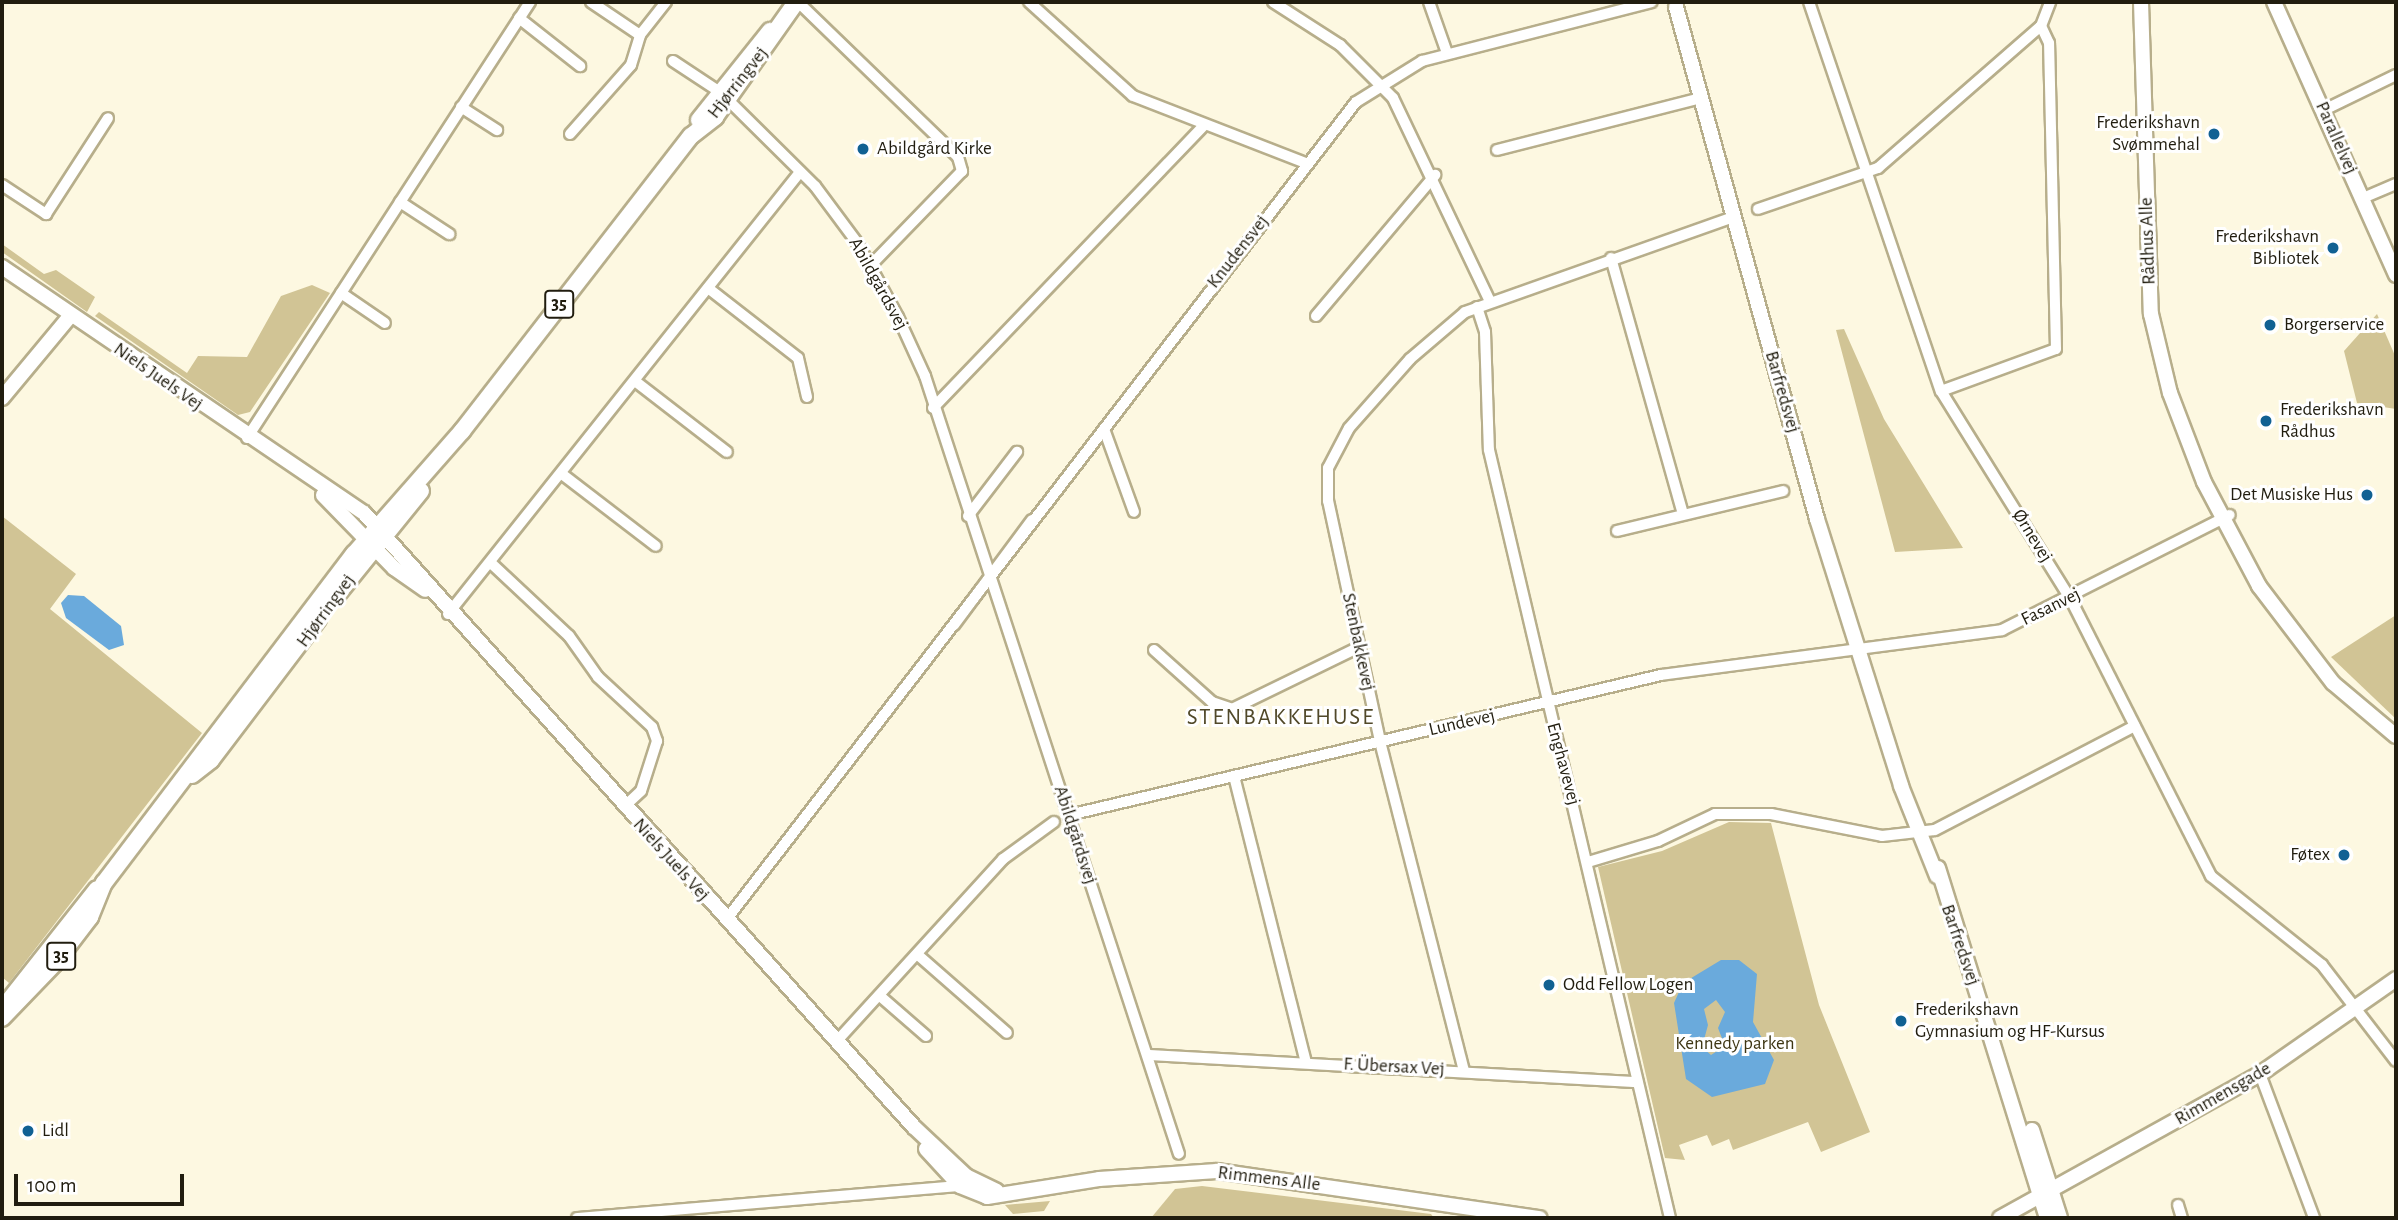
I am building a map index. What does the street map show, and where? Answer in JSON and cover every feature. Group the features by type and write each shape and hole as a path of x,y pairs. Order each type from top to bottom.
{"main road":[{"name":"Hjørringvej","path":"2,1010 181,783 211,760 376,537 797,2"},
{"name":"Hjørringvej","path":"2,1018 55,963 90,917 104,883"}],"street":[{"path":"247,438 530,2"},
{"path":"591,2 640,35"},
{"path":"570,134 631,65 640,35 666,2"},
{"path":"797,2 958,158 962,171 869,267"},
{"path":"1029,2 1112,81 1157,110 1306,163"},
{"path":"1273,2 1340,45 1379,82 1408,119 1490,301"},
{"path":"1429,2 1447,53"},
{"name":"Knudensvej","path":"726,920 948,636 1339,119 1379,82 1447,53 1652,2"},
{"name":"Ørnevej","path":"1809,2 1863,174 1941,391 2070,598 2211,876 2322,965 2359,1007 2396,1061"},
{"path":"1758,209 1878,168 2041,26 2050,2"},
{"name":"Rådhus Alle","path":"2141,2 2151,314 2170,393 2203,471 2277,608 2333,683 2396,736"},
{"name":"Parallelvej","path":"2274,2 2396,275"},
{"name":"Barfredsvej","path":"1674,3 1858,650 2012,1092 2048,1193 2060,1218"},
{"path":"519,18 580,66"},
{"path":"1941,391 2056,349 2049,43 2041,26"},
{"name":"Hjørringvej","path":"673,61 724,96"},
{"path":"2324,110 2396,75"},
{"name":"Abildgårdsvej","path":"724,96 800,172 869,267 919,364 1150,1055 1179,1154"},
{"path":"1497,150 1701,98"},
{"path":"461,107 497,130"},
{"path":"2,185 47,214 108,118"},
{"path":"933,408 1203,127"},
{"path":"447,614 492,564 800,172"},
{"path":"1316,316 1435,175"},
{"path":"2363,198 2396,184"},
{"path":"400,202 449,234"},
{"name":"Stenbakkevej","path":"1464,1071 1380,741 1359,647 1328,501 1332,456 1410,359 1477,307 1734,217"},
{"path":"1611,258 1683,514"},
{"name":"Niels Juels Vej","path":"2,267 316,485 376,537 429,592 963,1181"},
{"path":"708,288 798,358 807,397"},
{"path":"341,293 385,323"},
{"name":"Enghavevej","path":"1477,307 1485,332 1489,450 1670,1218"},
{"path":"2,398 71,315"},
{"path":"635,380 727,452"},
{"path":"1104,429 1134,512"},
{"path":"968,516 1017,452"},
{"path":"562,474 656,546"},
{"path":"1617,531 1783,491"},
{"name":"Fasanvej","path":"1858,650 1976,636 2070,598 2226,517"},
{"path":"492,564 569,636 598,677 652,727 657,741 648,773 641,791 624,807"},
{"path":"1154,650 1212,702 1231,709 1359,647"},
{"name":"Lundevej","path":"1069,815 1548,704 1661,675 1858,650"},
{"path":"1588,862 1658,841 1715,814 1770,814 1882,836 1920,829 1935,830 2135,726"},
{"path":"1234,776 1306,1062"},
{"path":"836,1042 1003,859 1054,822"},
{"path":"918,955 1007,1033"},
{"name":"Rimmensgade","path":"2048,1193 2260,1074 2396,979"},
{"path":"880,996 926,1036"},
{"name":"F. Übersax Vej","path":"1150,1055 1637,1082"},
{"path":"2260,1074 2314,1218"},
{"name":"Rimmens Alle","path":"577,1218 740,1206 963,1181 997,1191 1217,1171 1541,1218"},
{"path":"2000,1218 2048,1193"},
{"name":"Barfredsvej","path":"2047,1218 2048,1193"},
{"path":"2178,1205 2182,1218"}],"green space":[{"path":"2,244 44,274 56,270 95,297 87,312 2,252"},
{"path":"312,285 330,293 250,412 238,415 95,316 99,312 187,373 198,356 247,357 281,296"},
{"path":"2377,314 2396,358 2396,409 2357,403 2344,351"},
{"path":"1844,329 1884,419 1963,548 1895,552 1836,330"},
{"path":"2,516 76,574 50,609 202,733 9,983 2,977"},
{"path":"2396,615 2396,719 2331,657"},
{"name":"Kennedy parken","path":"1729,822 1771,823 1819,1005 1870,1132 1821,1152 1808,1122 1733,1150 1729,1139 1712,1146 1707,1135 1679,1145 1685,1160 1665,1158 1598,867 1662,851"},
{"path":"1202,1186 1431,1214 1434,1218 1151,1218 1175,1189"},
{"path":"1050,1201 1044,1211 1013,1214 1005,1205"}],"water":[{"path":"68,595 84,596 121,626 124,645 109,650 66,618 61,603"},
{"path":"1721,960 1739,960 1757,974 1753,1022 1774,1060 1765,1084 1712,1097 1686,1079 1674,1003 1683,983","holes":["1716,1000 1725,1012 1718,1028 1725,1046 1711,1055 1702,1047 1708,1025 1704,1009"]}],"place":[{"name":"Frederikshavn Svømmehal","path":"2214,134"},
{"name":"Abildgård Kirke","path":"863,149"},
{"name":"Frederikshavn Bibliotek","path":"2333,248"},
{"name":"Borgerservice","path":"2270,325"},
{"name":"Frederikshavn Rådhus","path":"2266,421"},
{"name":"Det Musiske Hus","path":"2367,495"},
{"name":"Føtex","path":"2344,855"},
{"name":"Odd Fellow Logen","path":"1549,985"},
{"name":"Frederikshavn Gymnasium og HF-Kursus","path":"1901,1021"},
{"name":"Lidl","path":"28,1131"}],"district":[{"name":"STENBAKKEHUSE","path":"1281,718"}]}
